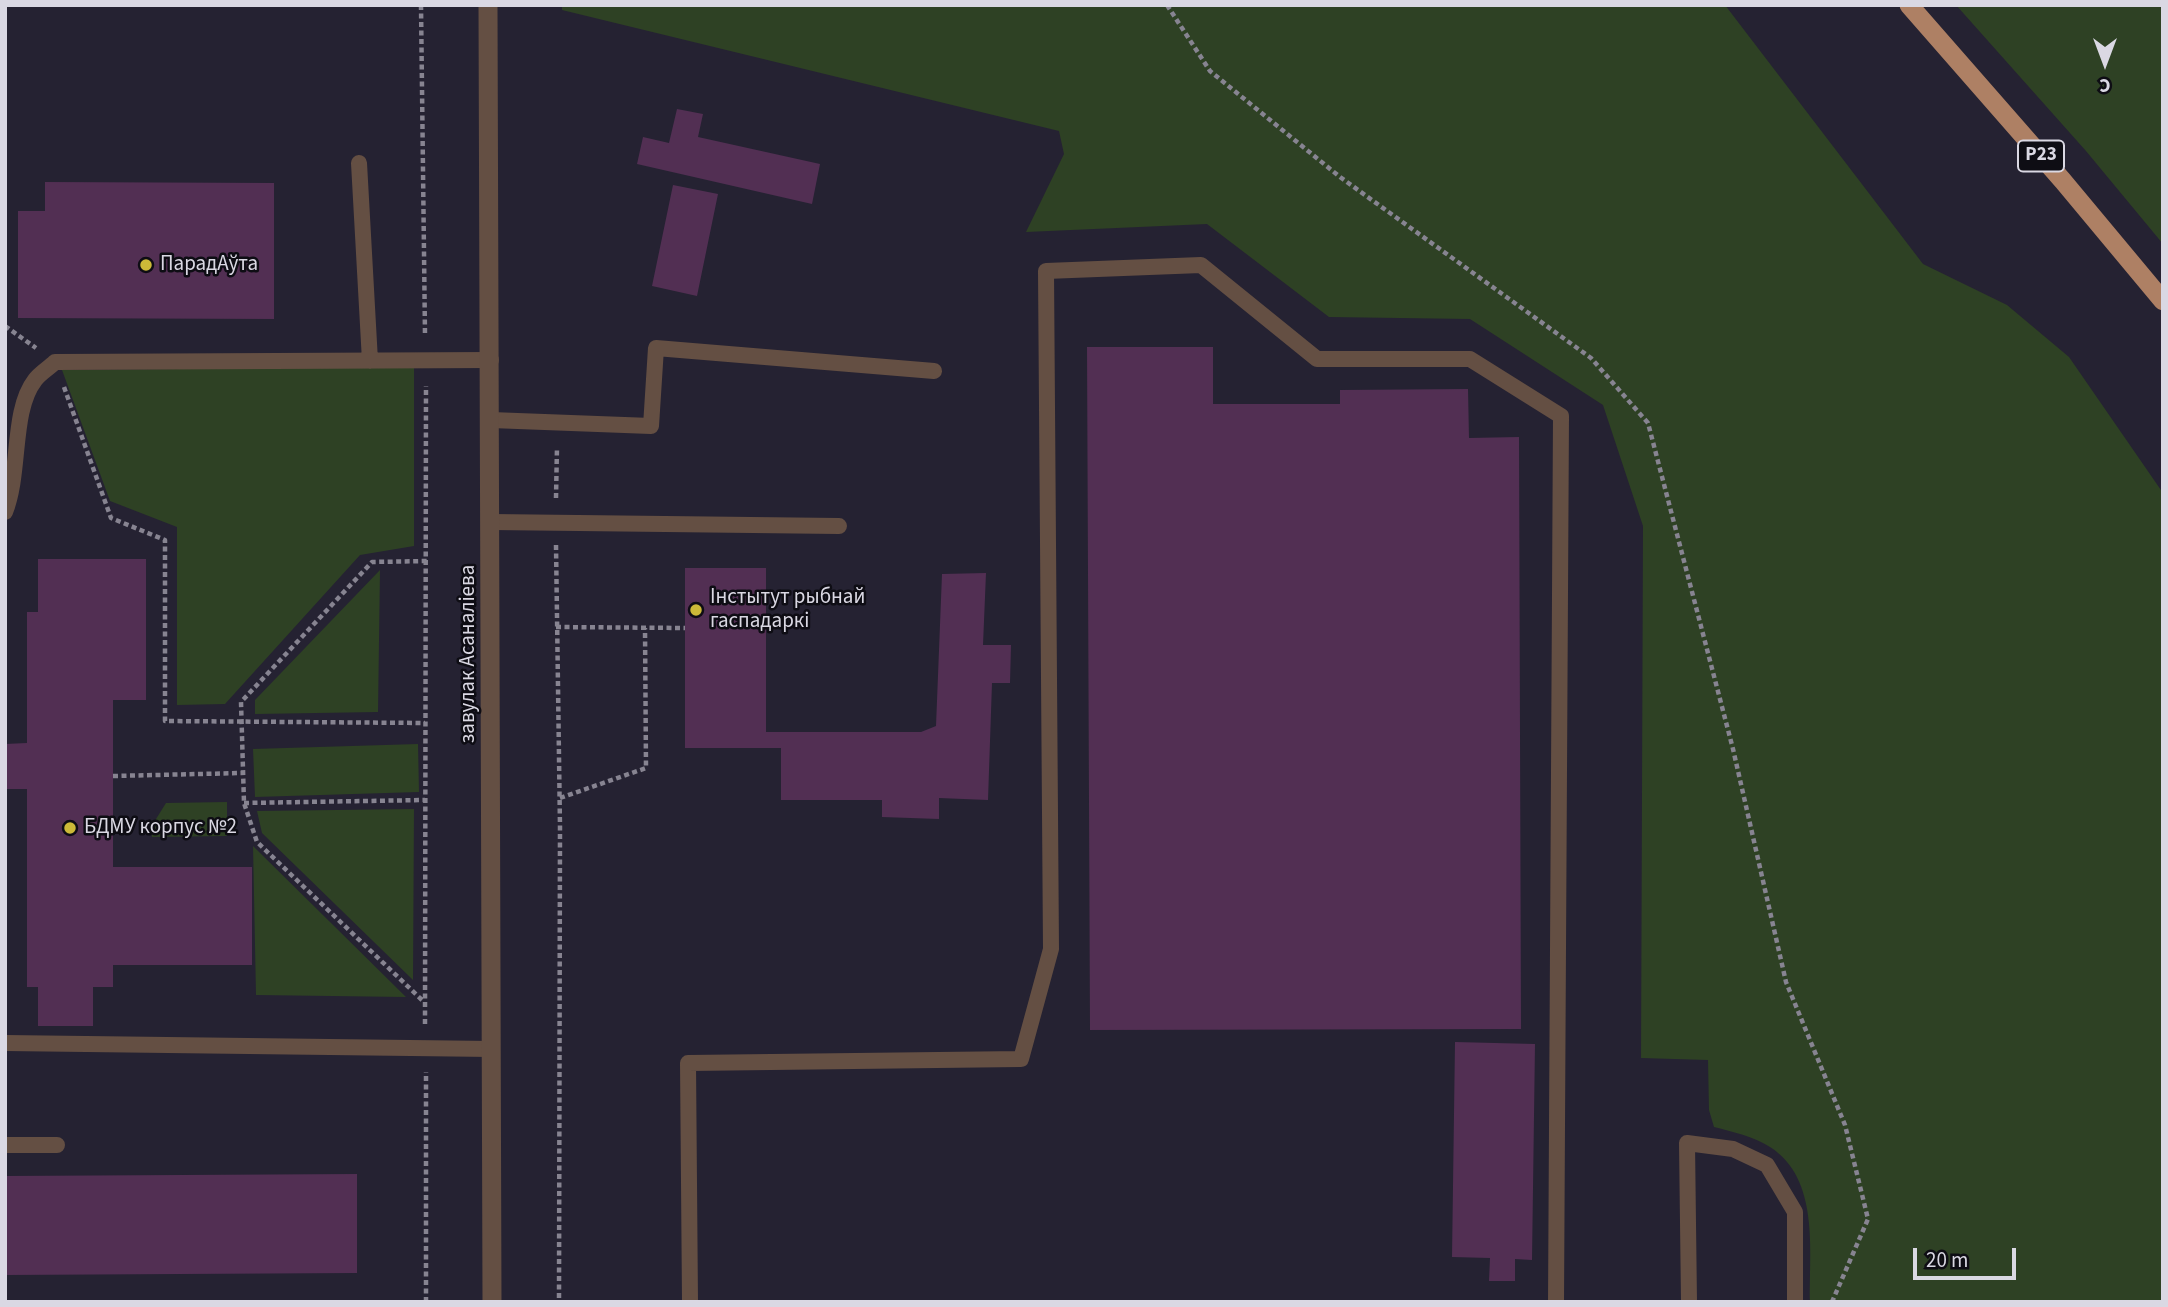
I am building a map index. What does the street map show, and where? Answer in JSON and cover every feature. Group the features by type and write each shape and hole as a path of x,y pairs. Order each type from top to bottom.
{"highway":[{"name":"Р23","path":"1909,5 2063,181 2163,301"}],"street":[{"name":"завулак Асаналіева","path":"488,5 492,1302"}],"lane":[{"path":"359,163 370,360"},
{"path":"690,1302 688,1063 1021,1059 1051,949 1046,271 1201,265 1317,359 1470,359 1560,416 1556,1302"},
{"path":"491,420 651,425 656,348 934,372"},
{"path":"5,512 19,453 19,423 26,397 35,380 55,362 491,360"},
{"path":"491,522 839,526"},
{"path":"5,1044 492,1049"},
{"path":"1689,1302 1687,1143 1733,1149 1767,1165 1795,1212 1795,1302"},
{"path":"5,1145 57,1145"}],"path":[{"path":"421,5 428,561 423,1001 426,1048 426,1302"},
{"path":"1167,5 1210,71 1340,177 1591,358 1648,423 1733,749 1786,982 1845,1125 1868,1219 1832,1302"},
{"path":"5,326 55,362 111,517 165,540 165,721 425,723"},
{"path":"557,422 556,627 560,797 559,1302"},
{"path":"423,1001 257,842 244,803 240,723 241,702 372,562 428,561"},
{"path":"556,627 685,628"},
{"path":"560,797 646,768 645,628"},
{"path":"113,776 242,773"},
{"path":"244,803 425,800"}],"green space":[{"path":"562,5 1725,5 1923,264 2007,305 2069,357 2163,493 2163,1302 1810,1302 1808,1217 1797,1178 1786,1161 1757,1140 1714,1127 1709,1110 1708,1060 1641,1058 1643,526 1603,405 1470,319 1329,317 1207,224 1026,232 1064,154 1059,131 562,10"},
{"path":"1956,5 2163,5 2163,244 2086,151"},
{"path":"414,367 414,546 360,555 225,704 177,705 177,527 110,501 62,370"},
{"path":"380,570 378,712 255,714 255,700"},
{"path":"418,744 419,792 255,797 253,749"},
{"path":"227,802 227,836 152,837 151,827 166,803"},
{"path":"414,809 413,980 262,833 257,811"},
{"path":"253,846 406,997 256,995"}],"building":[{"path":"677,109 703,114 698,137 820,164 812,204 637,164 643,137 669,143"},
{"name":"ПарадАўта","path":"45,182 274,183 274,319 18,318 18,211 45,211"},
{"path":"673,185 718,194 697,296 652,286"},
{"path":"1087,347 1213,347 1213,404 1340,404 1340,390 1468,389 1469,438 1519,437 1521,1029 1090,1030"},
{"name":"БДМУ корпус №2","path":"38,559 146,559 146,700 113,700 113,867 252,867 252,965 113,965 113,987 93,987 93,1026 38,1026 38,987 27,987 27,789 5,789 5,744 27,743 27,612 38,612"},
{"path":"685,568 766,568 766,732 921,732 936,726 942,574 986,573 983,645 1011,645 1010,683 992,683 988,800 939,798 939,819 882,817 882,800 781,800 781,748 685,748"},
{"path":"1455,1042 1535,1044 1532,1260 1515,1259 1515,1281 1489,1281 1490,1258 1452,1257"},
{"path":"357,1174 357,1273 5,1275 5,1176"}],"place":[{"name":"ПарадАўта","path":"146,265"},
{"name":"Інстытут рыбнай гаспадаркі","path":"696,610"},
{"name":"БДМУ корпус №2","path":"70,828"}]}
